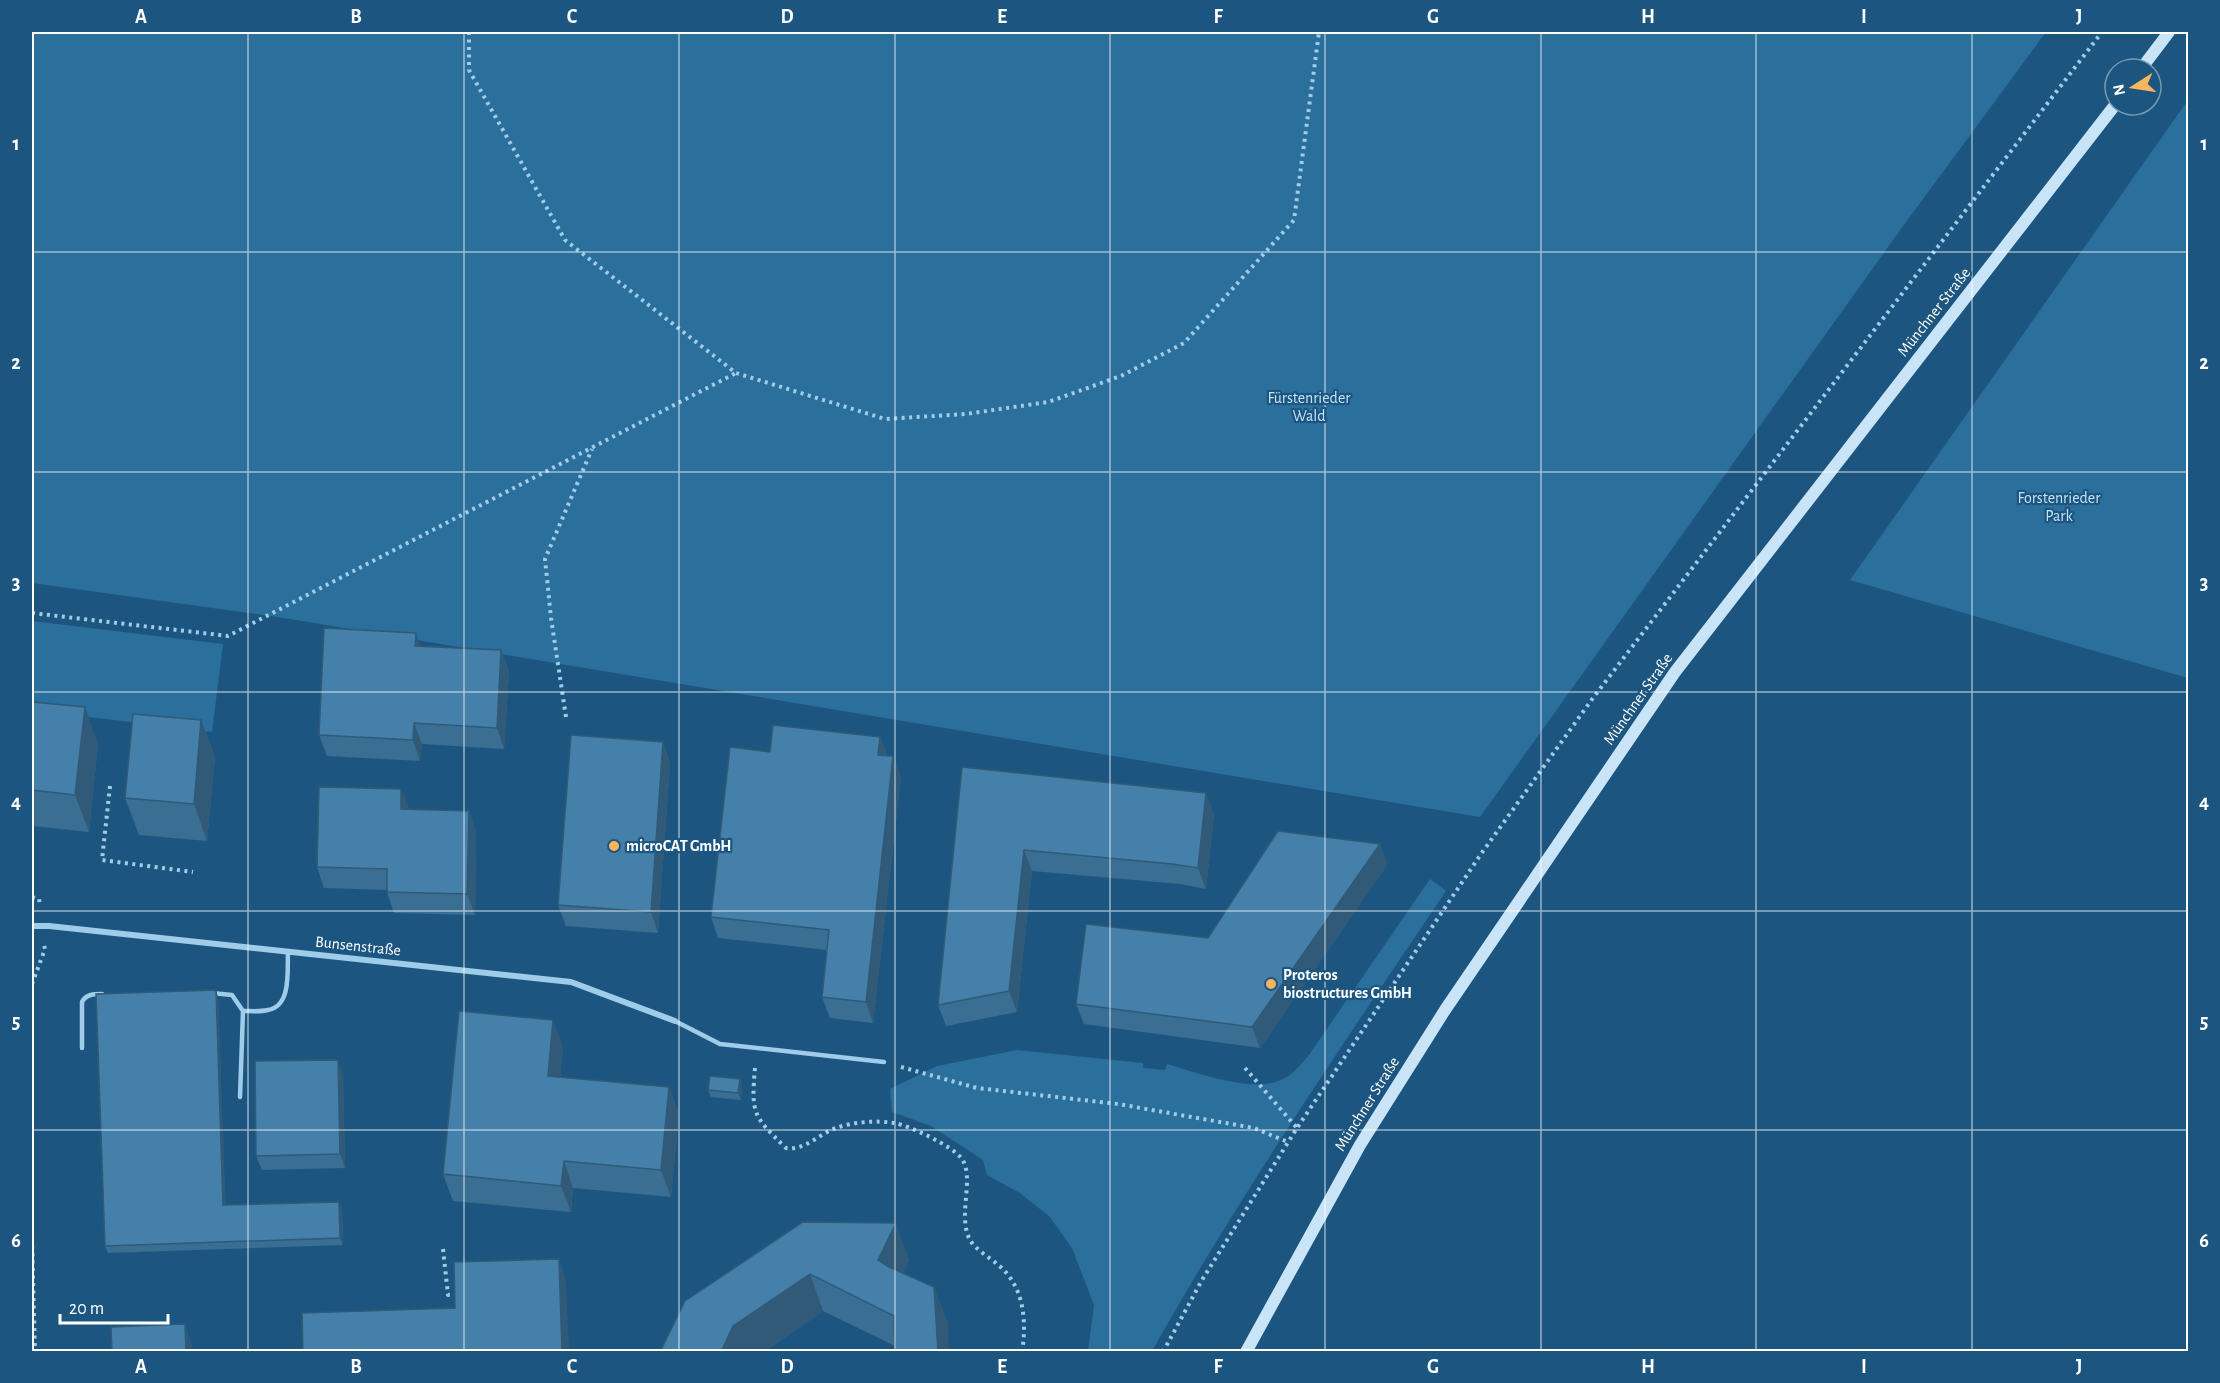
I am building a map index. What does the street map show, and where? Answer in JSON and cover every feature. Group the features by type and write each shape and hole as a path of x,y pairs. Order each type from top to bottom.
{"main road":[{"path":"2150,57 2169,32"},
{"name":"Münchner Straße","path":"1246,1352 1366,1135 1452,1000 1675,672 2106,117"}],"street":[{"name":"Bunsenstraße","path":"32,926 571,982 675,1021"}],"lane":[{"path":"243,1011 267,1011 277,1007 282,1001 286,990 288,951"},
{"path":"207,993 232,995 243,1011 240,1097"},
{"path":"82,1048 82,1002 90,995 108,994"},
{"path":"675,1021 720,1044 884,1062"}],"path":[{"path":"470,32 470,70 566,240 736,373 885,419 966,414 1048,402 1121,376 1184,343 1294,220 1319,32"},
{"path":"1163,1352 1202,1280 1288,1142 1481,854 1593,698 2102,32"},
{"path":"32,613 228,636 736,373"},
{"path":"566,717 550,618 545,559 593,449"},
{"path":"110,786 102,860 193,872"},
{"path":"32,984 45,949 42,926"},
{"path":"757,1048 752,1102 756,1116 786,1148 800,1147 837,1128 873,1122 896,1123 935,1139 962,1158 966,1168 965,1227 970,1242 1005,1270 1017,1287 1024,1314 1022,1352"},
{"path":"884,1062 977,1088 1118,1104 1254,1128 1288,1142"},
{"path":"1245,1068 1297,1128"},
{"path":"32,1238 35,1352"},
{"path":"443,1249 447,1295 462,1294"}],"green space":[{"name":"Fürstenrieder Wald","path":"32,32 2046,32 1898,233 1480,817 284,618 32,583"},
{"name":"Forstenrieder Park","path":"2188,100 2188,678 1850,580"},
{"path":"32,621 223,644 212,732 32,710"},
{"path":"1430,879 1446,891 1257,1176 1152,1351 1088,1351 1094,1305 1072,1248 1050,1217 1020,1193 987,1175 983,1160 931,1126 892,1112 890,1089 937,1066 1017,1050 1143,1063 1143,1068 1165,1070 1167,1064 1210,1077 1243,1083 1273,1083 1285,1078 1295,1071 1309,1055"}],"building":[{"path":"324,628 416,633 415,646 501,650 497,728 414,723 413,740 319,735"},
{"path":"32,702 85,707 75,795 32,790"},
{"path":"133,714 201,720 194,804 125,798"},
{"path":"773,725 880,737 878,755 893,756 866,1002 822,997 829,930 711,917 730,747 770,752"},
{"path":"571,735 663,742 651,912 558,905"},
{"path":"962,767 1206,793 1198,868 1024,850 1009,991 938,1005"},
{"path":"319,787 401,789 401,809 469,811 467,894 387,892 387,869 317,867"},
{"path":"1278,831 1380,844 1252,1027 1076,1004 1086,924 1208,938"},
{"path":"216,990 223,1205 339,1202 340,1238 105,1246 96,994"},
{"path":"459,1011 553,1020 548,1076 669,1087 661,1170 564,1161 561,1186 443,1174"},
{"path":"338,1060 340,1154 256,1156 255,1061"},
{"path":"710,1076 740,1079 738,1093 708,1090"},
{"path":"803,1222 896,1223 878,1260 934,1287 938,1352 895,1352 894,1316 810,1274 733,1326 721,1352 660,1352 685,1301"},
{"path":"559,1259 562,1351 303,1352 302,1313 455,1308 454,1262"},
{"path":"185,1324 186,1352 112,1352 111,1327"}],"place":[{"name":"microCAT GmbH","path":"614,846"},
{"name":"Proteros biostructures GmbH","path":"1271,984"}]}
